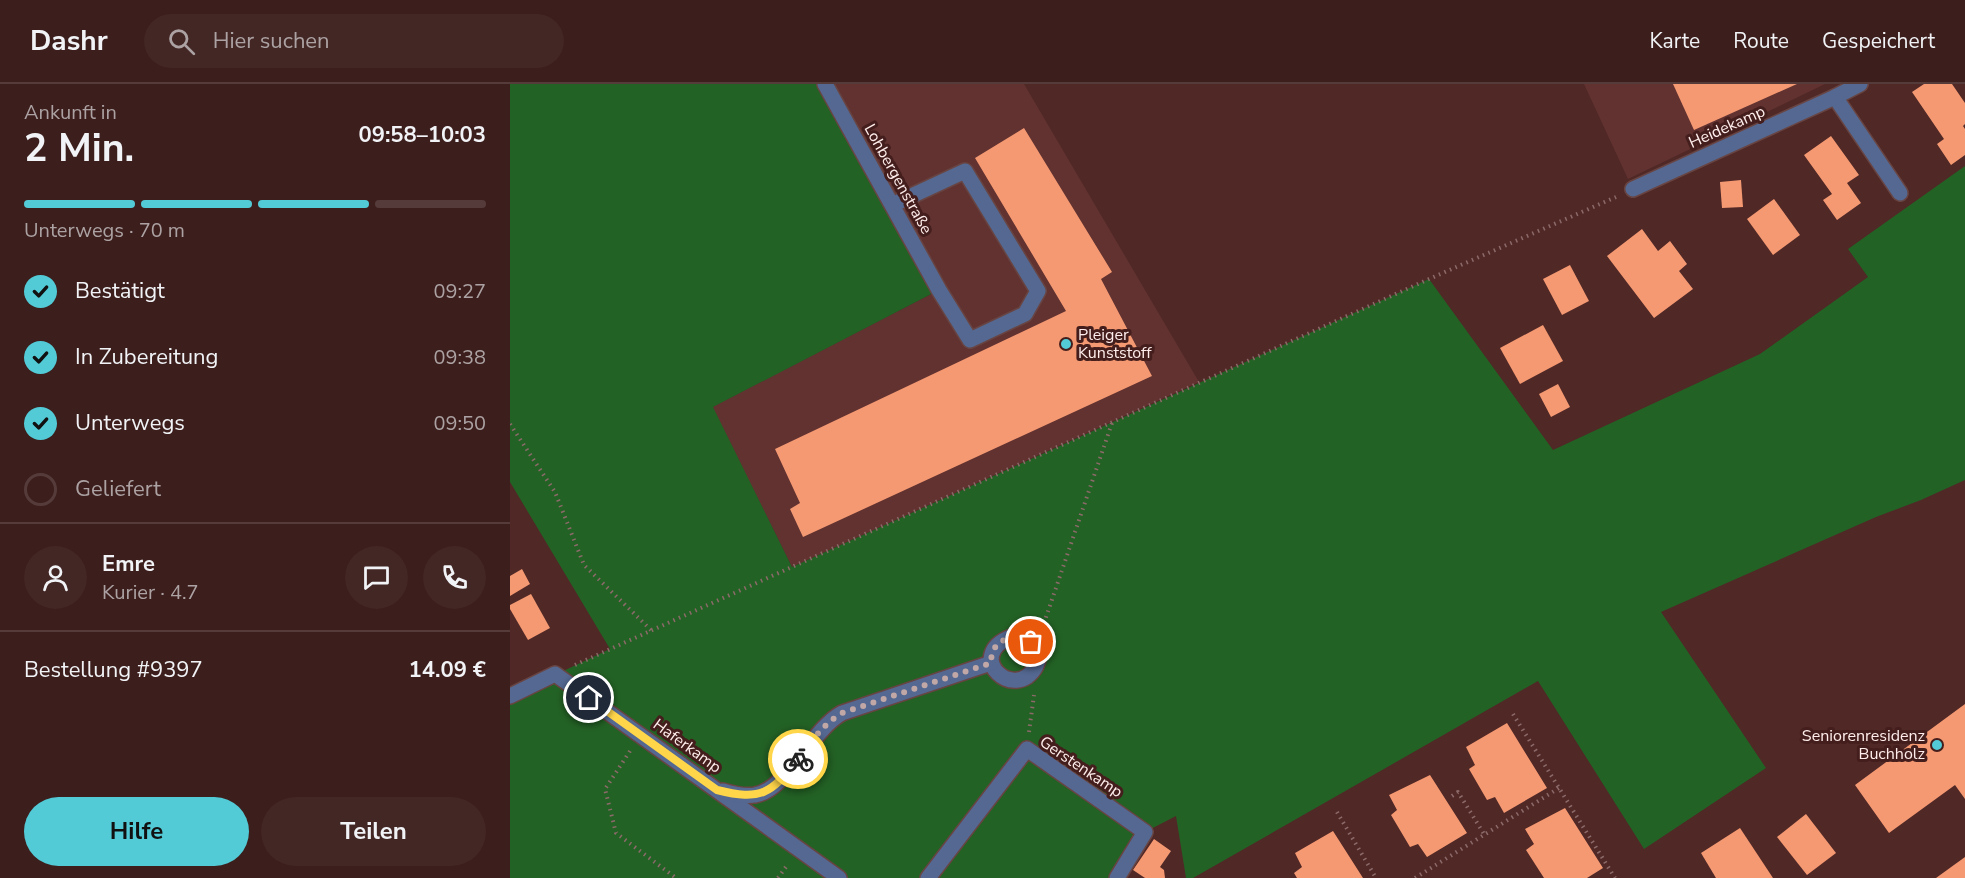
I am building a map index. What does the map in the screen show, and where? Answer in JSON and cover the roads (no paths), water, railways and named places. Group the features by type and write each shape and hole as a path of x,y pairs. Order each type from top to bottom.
{"street":[{"name":"Lohbergenstraße","path":"825,84 939,291 970,340 1025,314 1038,291 965,171 892,205"},
{"name":"Heidekamp","path":"1633,189 1860,84"},
{"path":"1835,97 1900,193"},
{"path":"1011,637 1021,637 1031,642 1037,651 1038,662 1033,672 1025,679 1014,681 1005,678 995,671 991,663 991,655 995,647 1011,637"},
{"path":"717,790 739,795 756,795 772,788 785,776 831,719 842,713 991,663"},
{"name":"Haferkamp","path":"510,696 555,674 839,878"},
{"name":"Gerstenkamp","path":"928,878 1027,749 1145,832 1117,878"}],"place":[{"name":"Pleiger Kunststoff","path":"1066,344"},
{"name":"Seniorenresidenz Buchholz","path":"1937,745"}]}
